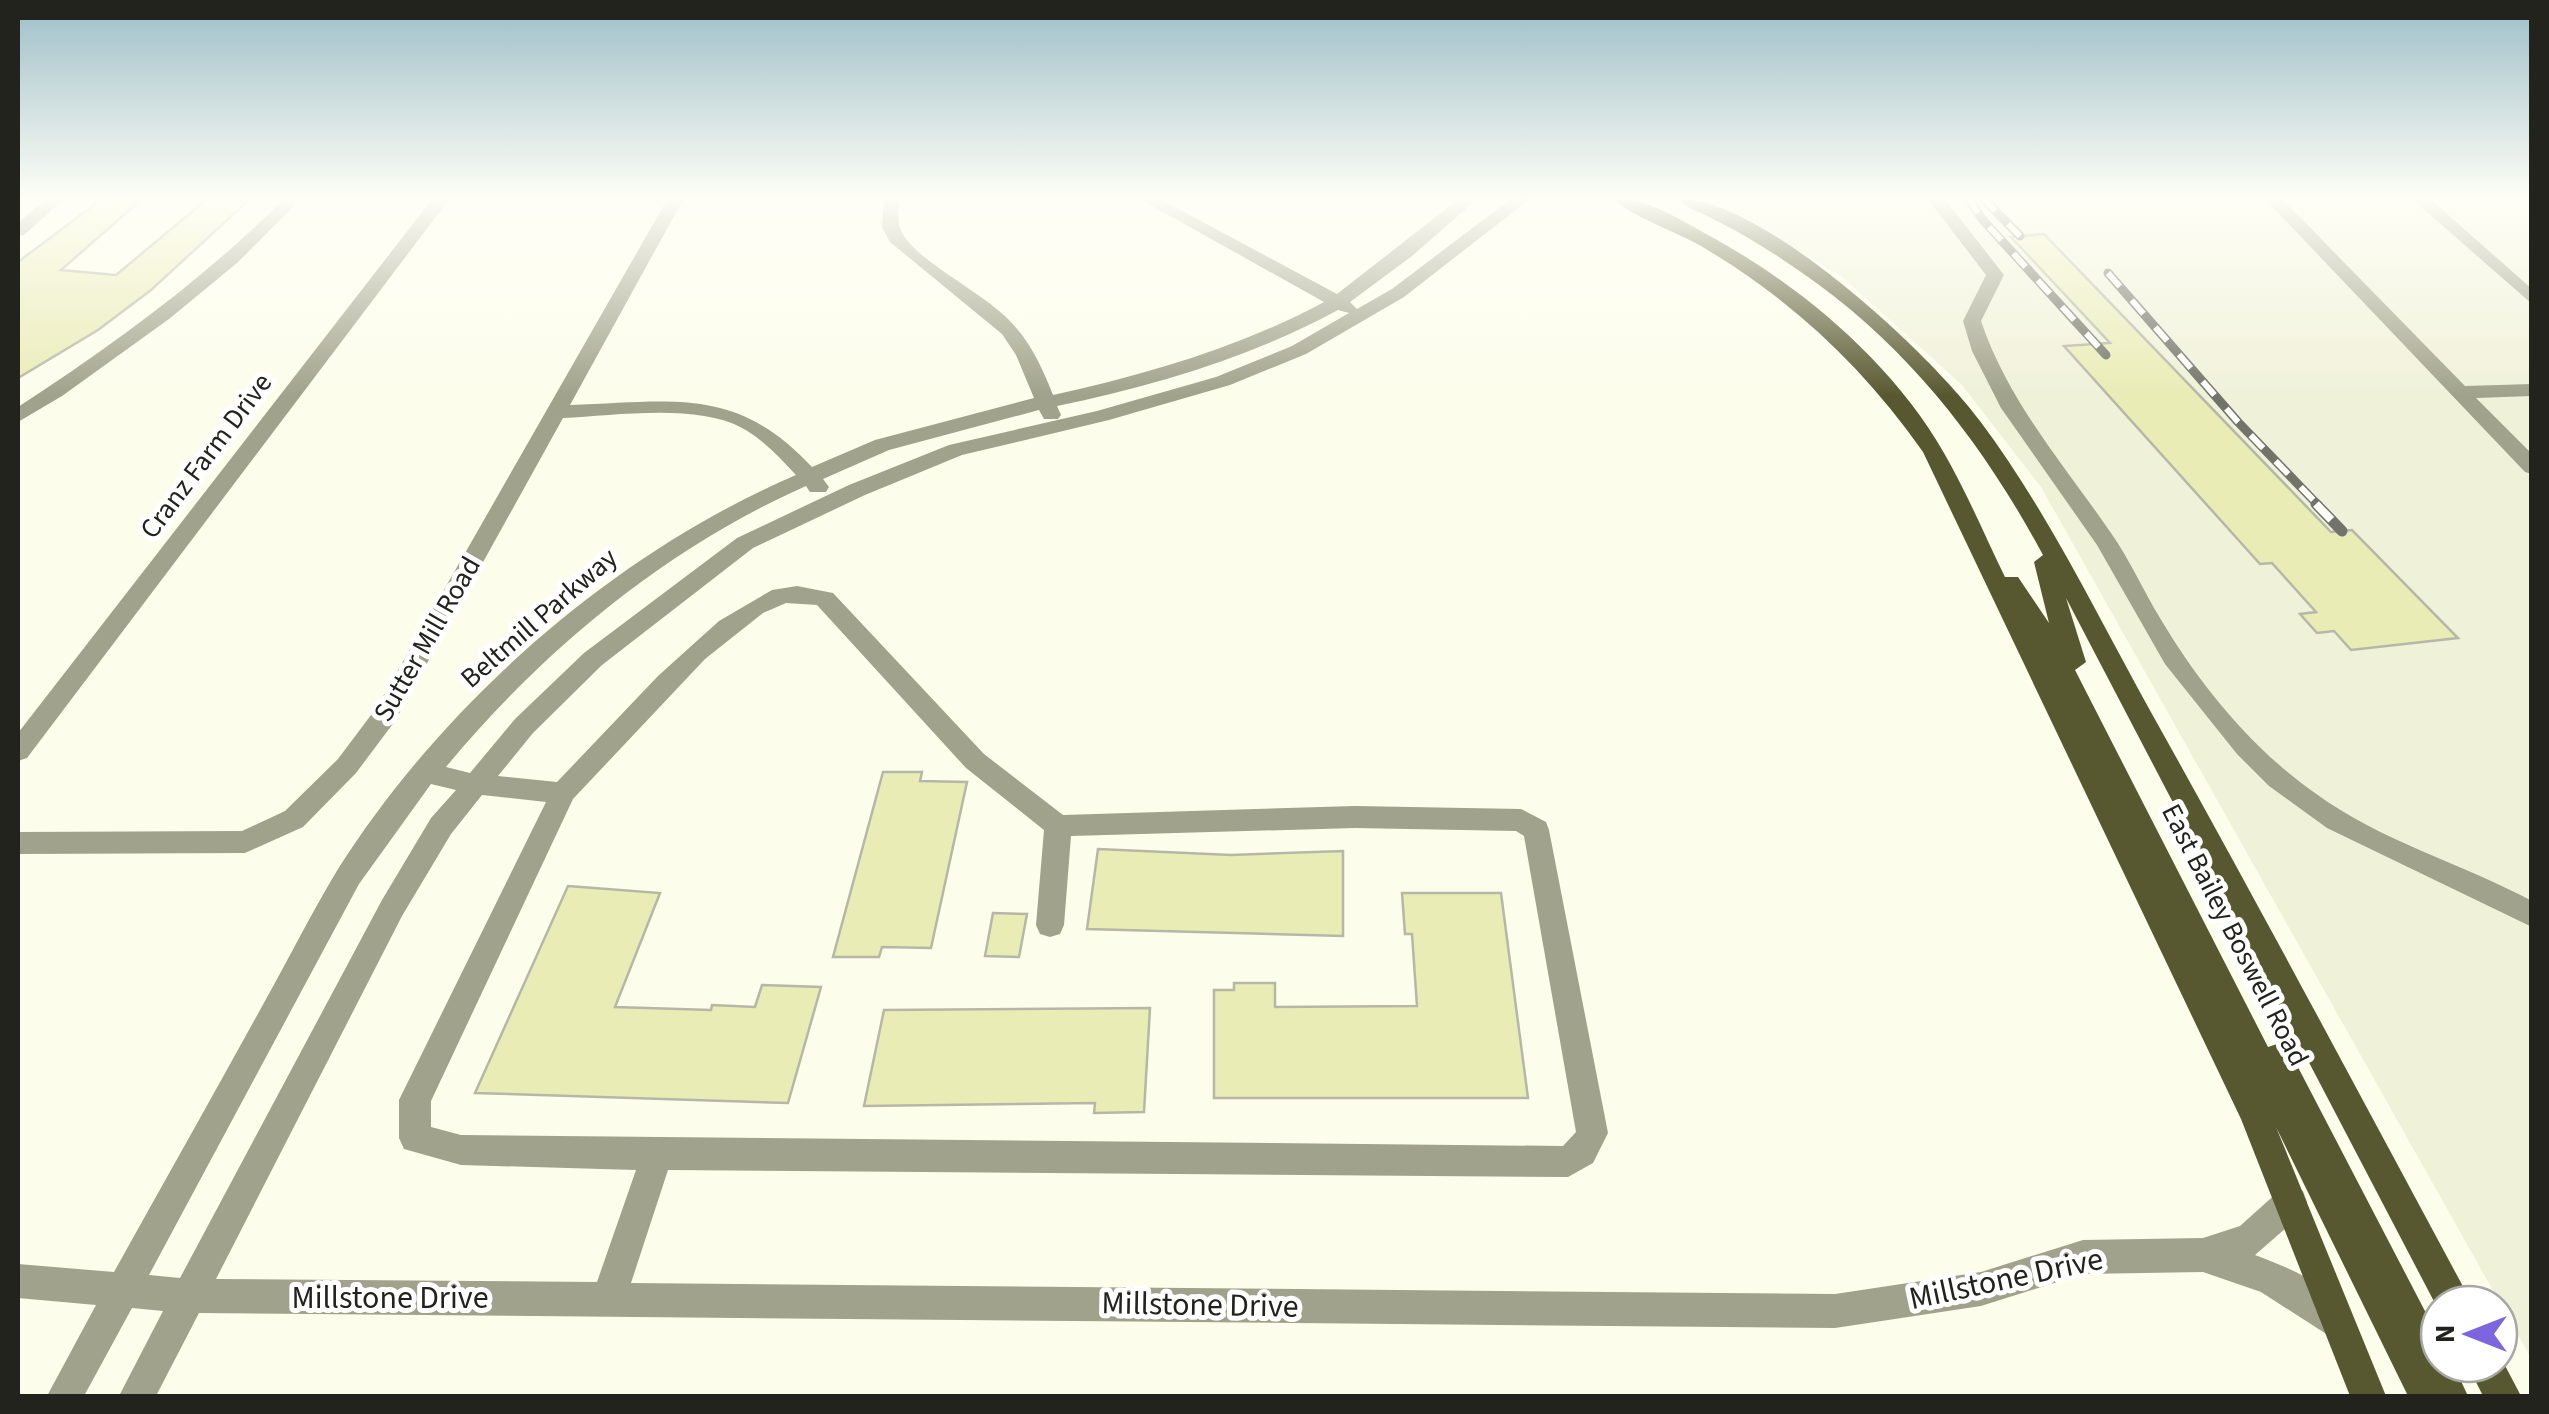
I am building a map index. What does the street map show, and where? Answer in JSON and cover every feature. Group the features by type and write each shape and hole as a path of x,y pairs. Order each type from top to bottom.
{"main road":[{"name":"East Bailey Boswell Road","path":"1743,264 1836,336 1922,435 1965,514 2240,1084 2368,1396"},
{"name":"East Bailey Boswell Road","path":"1802,264 1893,336 1967,416 2037,528 2236,888 2444,1284"},
{"name":"East Bailey Boswell Road","path":"1965,514 2050,644 2450,1396"},
{"name":"East Bailey Boswell Road","path":"2037,528 2067,648 2427,1396"}],"street":[{"path":"18,416 121,348 228,264"},
{"name":"Cranz Farm Drive","path":"18,751 391,264"},
{"name":"Sutter Mill Road","path":"18,844 246,842 294,818 347,766 386,714 639,264"},
{"path":"922,264 951,282 1016,339 1056,427"},
{"path":"1268,264 1361,317"},
{"name":"Beltmill Parkway","path":"65,1396 349,876 426,772 486,701 636,571 770,494 882,446 1046,402 1124,386 1225,354 1287,330 1338,302 1390,264"},
{"path":"137,1396 392,908 441,826 524,726 593,659 744,543 831,502 956,450 1223,382 1299,350 1361,317 1438,264"},
{"path":"1986,264 1995,275 1972,321 1980,350 2009,408 2061,475 2123,567 2160,638 2210,705 2278,780 2344,824 2532,915"},
{"path":"2336,264 2532,468"},
{"path":"2492,264 2532,300"},
{"path":"2459,392 2532,390"},
{"path":"556,412 670,410 718,414 748,422 831,502"},
{"path":"803,593 825,599 975,761 1058,826 1355,817 1521,820 1536,830 1541,848 1592,1134 1582,1152 1568,1162 657,1155 461,1150 415,1138 415,1100 563,792 691,659 748,610 779,596 803,593"},
{"path":"426,772 476,784 563,792"},
{"path":"1050,925 1058,826"},
{"path":"608,1300 657,1155"},
{"path":"2203,1254 2250,1240 2290,1202"},
{"path":"2203,1254 2266,1273 2310,1298 2341,1328"},
{"name":"Millstone Drive","path":"18,1281 189,1296 1834,1311 1982,1290 2083,1256 2203,1254"}],"shaded area":[{"path":"1821,264 2531,264 2531,1358 2519,1337 2519,1284 2489,1284 2041,487 1962,385 1841,276"}],"building":[{"path":"18,264 68,264 61,270 116,275 129,264 179,264 98,330 18,378"},
{"path":"2036,264 2073,264 2331,532 2352,530 2458,638 2351,650 2334,631 2317,633 2300,614 2316,612 2272,563 2260,564 2064,346 2110,343"},
{"path":"883,772 922,772 920,781 967,782 931,948 882,947 879,957 833,957"},
{"path":"1098,849 1231,855 1343,851 1343,936 1087,929"},
{"path":"568,886 660,893 615,1007 755,1007 762,985 821,987 788,1103 475,1093"},
{"path":"1402,893 1501,893 1528,1098 1214,1098 1214,990 1234,990 1234,983 1275,983 1275,1007 1417,1006 1412,934 1405,934"},
{"path":"993,913 1027,914 1019,957 985,956"},
{"path":"1150,1008 1144,1112 1094,1113 1095,1103 864,1106 884,1010"}],"railway":[{"path":"2023,264 2106,355"},
{"path":"2108,273 2238,422 2319,506"},
{"path":"2316,504 2342,531"}]}
